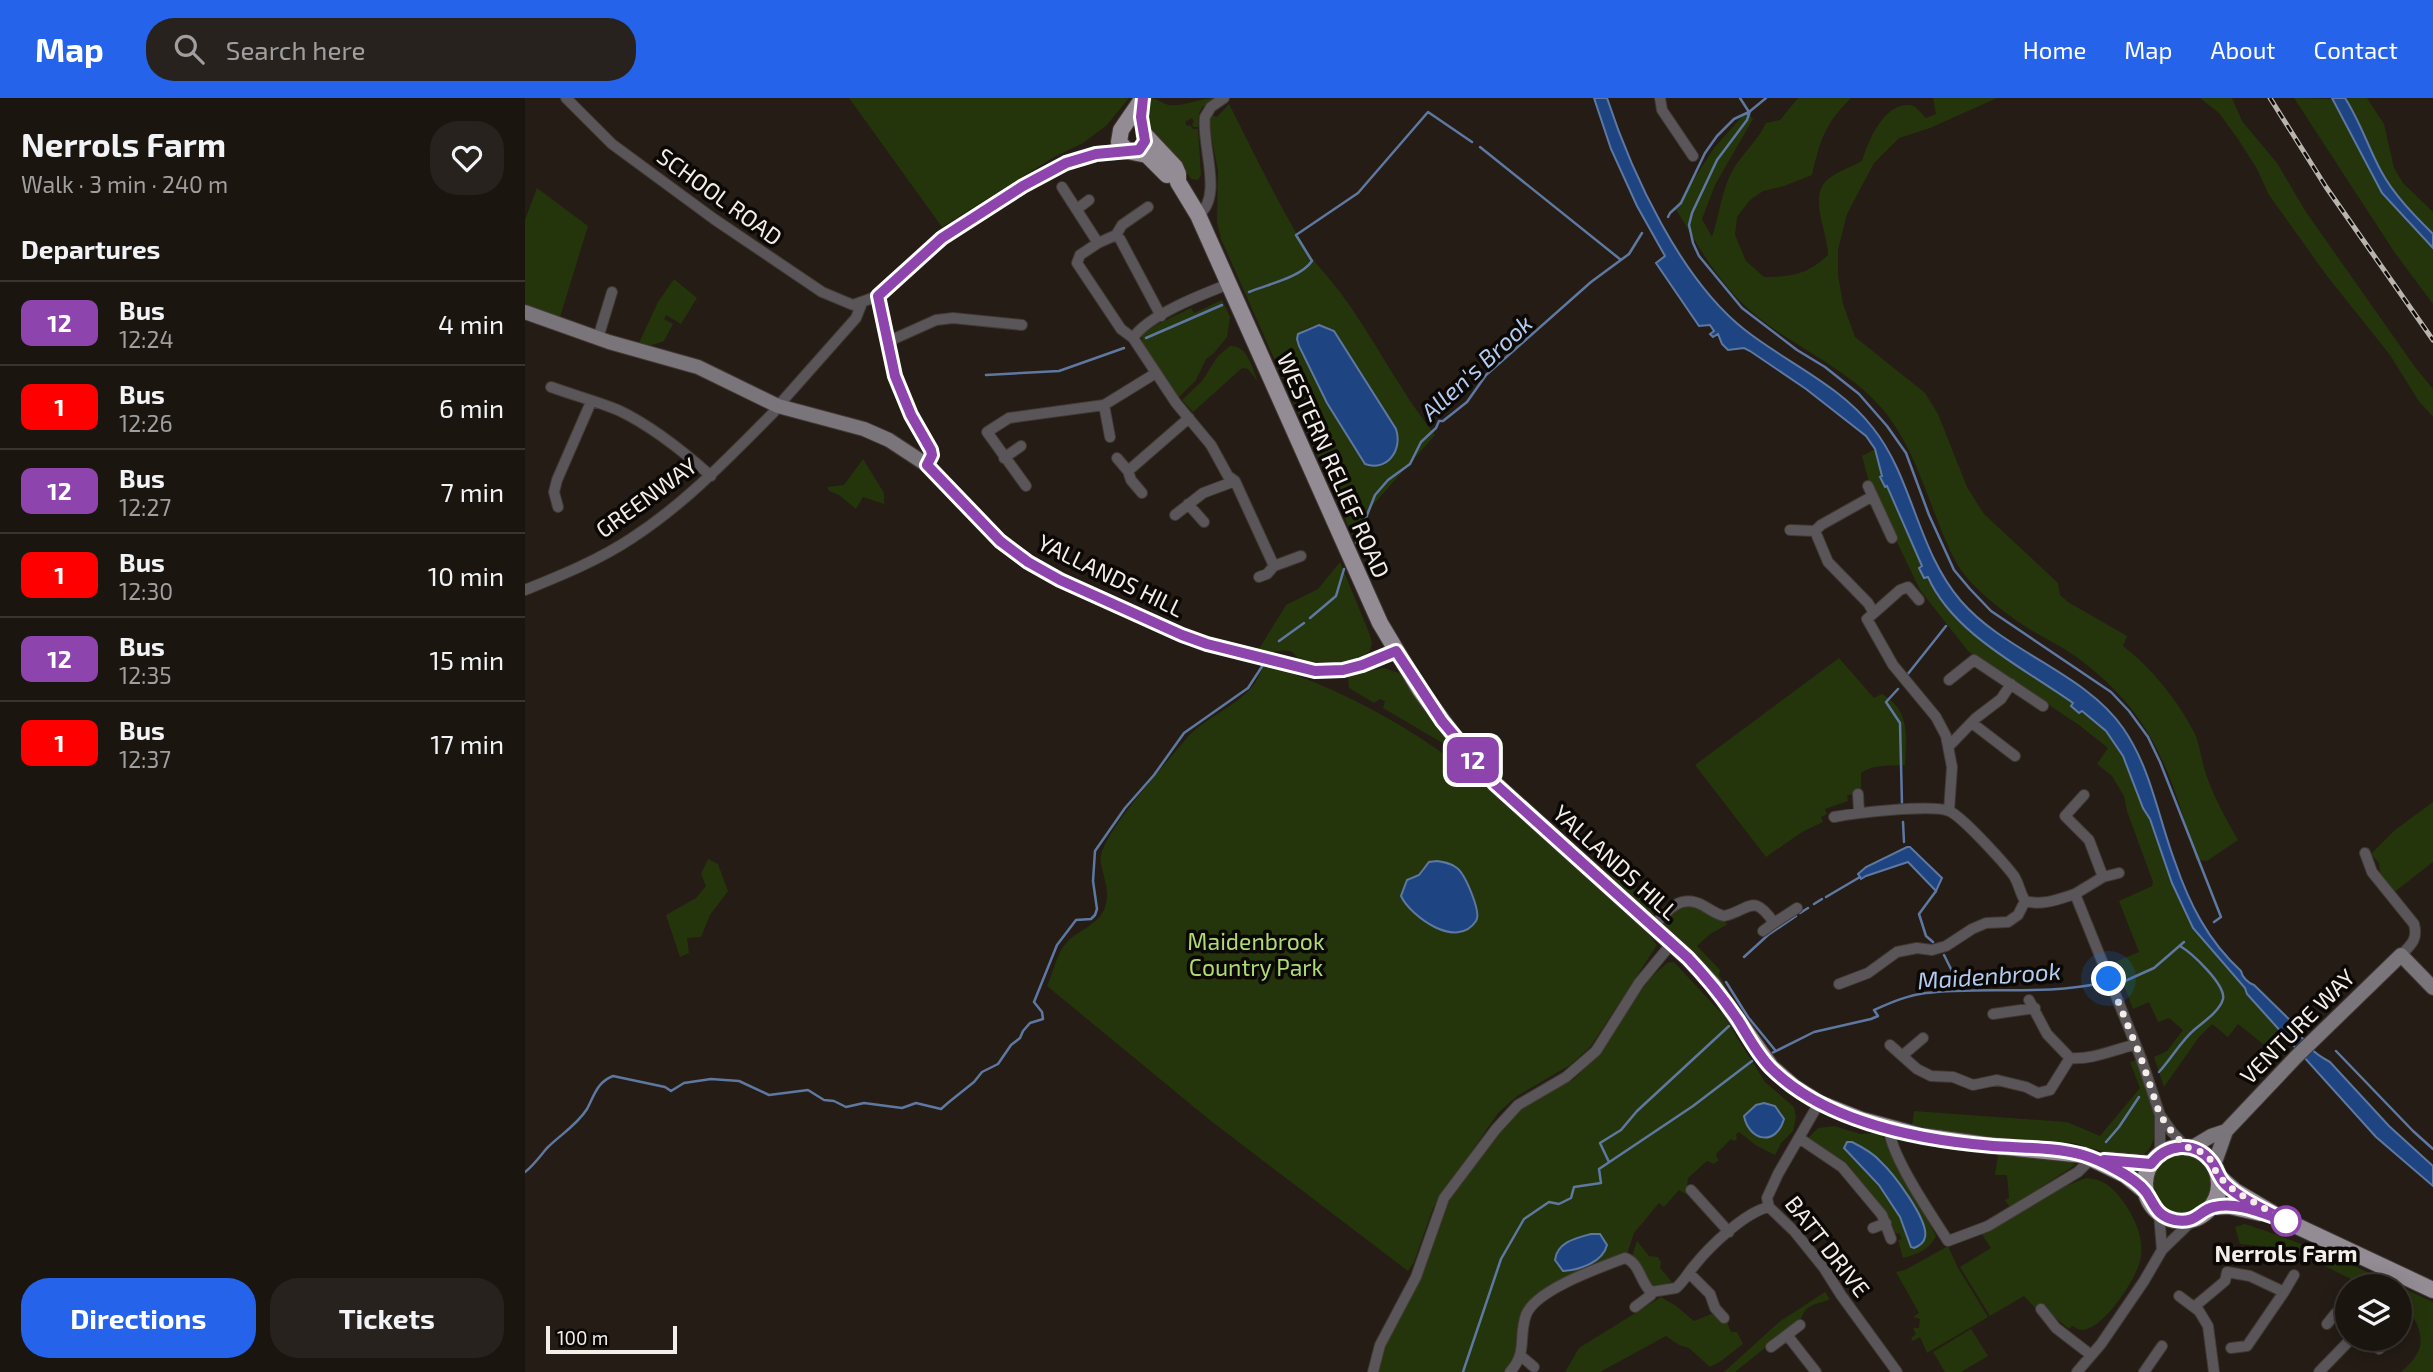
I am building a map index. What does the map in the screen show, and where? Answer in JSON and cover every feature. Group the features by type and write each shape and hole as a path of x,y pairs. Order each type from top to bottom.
{"main road":[{"path":"1142,100 1143,144 1131,151 1121,146 1121,131 1142,100"},
{"path":"1121,131 1135,125 1143,132"},
{"name":"WESTERN RELIEF ROAD","path":"1143,132 1175,167 1178,182 1198,215 1380,623 1420,690 1468,755"},
{"name":"WESTERN RELIEF ROAD","path":"1131,151 1147,155 1171,180 1178,182"},
{"name":"YALLANDS HILL","path":"1468,755 1495,784 1672,943 1713,985 1771,1067 1794,1087 1819,1103 1889,1128 1953,1141 2068,1152 2094,1158"},
{"path":"2216,1171 2218,1192 2211,1207 2194,1219 2176,1220 2159,1213 2146,1192 2145,1181 2155,1159 2172,1148 2189,1147 2204,1154 2216,1171 2242,1196 2286,1221 2433,1290"},
{"path":"2094,1158 2155,1159"},
{"path":"2094,1158 2125,1175 2146,1192"},
{"path":"2211,1207 2240,1208 2286,1221"}],"street":[{"name":"SCHOOL ROAD","path":"566,98 612,144 746,241 822,292 853,305 862,303"},
{"path":"1198,215 1207,208 1211,194 1205,117 1211,107 1224,98"},
{"path":"1660,98 1662,110 1681,148 1693,156"},
{"path":"1096,154 1121,131"},
{"path":"862,303 878,296 942,238 1053,169 1096,154 1131,151"},
{"path":"1062,187 1098,243"},
{"path":"1077,209 1089,200"},
{"path":"1148,207 1122,225 1116,235 1080,255 1077,262 1121,329 1133,338 1211,445 1228,476 1235,481 1274,566"},
{"path":"1116,235 1127,250 1161,316"},
{"path":"1133,338 1143,327 1161,316 1229,284"},
{"path":"597,338 612,292"},
{"path":"878,296 895,376 911,415 931,450 932,455 927,465"},
{"name":"GREENWAY","path":"525,590 571,571 631,539 683,501 779,406 856,318 862,303"},
{"name":"YALLANDS HILL","path":"525,312 597,338 698,367 779,406 864,429 889,440 927,465 1000,541 1028,562 1060,580 1182,635 1207,644 1315,671 1343,670 1396,651"},
{"path":"887,342 936,320 1005,319 1022,325"},
{"path":"1026,486 987,432 1009,418 1104,405 1156,373"},
{"path":"551,387 616,410 645,425 694,460 711,476"},
{"path":"558,507 551,493 591,402"},
{"path":"1104,405 1110,437"},
{"path":"1128,471 1189,418"},
{"path":"1004,458 1021,446"},
{"path":"1117,458 1142,493"},
{"path":"1175,515 1203,493 1235,481"},
{"path":"1790,530 1815,531 1869,491 1892,538"},
{"path":"1188,504 1204,522"},
{"path":"1815,531 1828,562 1874,612"},
{"path":"1259,578 1274,566 1301,556"},
{"path":"1919,600 1909,581 1867,619 1893,665 1936,717 1949,746 1952,767 1949,811"},
{"path":"1949,680 1974,660 2043,706"},
{"path":"1949,746 2001,699 2011,684"},
{"path":"1972,723 2015,756"},
{"path":"1858,794 1859,812"},
{"path":"2084,795 2065,816 2089,840 2103,877"},
{"path":"1835,817 1859,812 1931,809 1949,811 1988,847 2016,878 2025,901 2018,915 2008,922 1986,923 1946,946 1932,950 1917,948 1897,952 1868,973 1839,984"},
{"name":"VENTURE WAY","path":"2189,1147 2226,1130 2415,940 2417,934 2414,923 2371,872 2365,853"},
{"path":"2025,901 2048,902 2075,894 2103,877 2119,873"},
{"path":"2075,894 2141,1058 2160,1115 2189,1147"},
{"path":"1654,926 1675,903 1692,900 1724,916 1747,905 1757,905 1765,910 1774,923"},
{"path":"1763,932 1797,908"},
{"path":"1373,1372 1380,1345 1416,1277 1444,1198 1496,1129 1518,1105 1566,1077 1596,1051 1639,983 1672,943"},
{"path":"2401,955 2433,988"},
{"path":"1993,1014 2032,1004 2047,1034 2070,1058 2091,1058 2134,1045"},
{"path":"1903,1055 1923,1038"},
{"path":"1891,1045 1917,1069 1931,1076 1953,1077 1973,1085 1997,1080 2038,1093 2050,1090 2070,1058"},
{"name":"BATT DRIVE","path":"1819,1103 1767,1198 1769,1207 1795,1232 1824,1268 1897,1372"},
{"path":"2155,1159 2160,1115"},
{"path":"1889,1128 1893,1144 1909,1178 1948,1241 1988,1226 2078,1172 2094,1158"},
{"name":"VENTURE WAY","path":"2216,1171 2226,1130"},
{"path":"1799,1138 1840,1164 1886,1223 1891,1239"},
{"path":"1691,1190 1729,1232"},
{"path":"1709,1210 1718,1201"},
{"path":"1651,1292 1676,1288 1729,1232 1755,1212 1769,1207"},
{"path":"2159,1213 2162,1250"},
{"path":"2077,1372 2120,1317 2162,1250 2194,1219"},
{"path":"1873,1228 1886,1223"},
{"path":"1510,1372 1521,1356 1525,1316 1531,1306 1568,1280 1625,1258 1635,1263 1642,1281 1651,1292"},
{"path":"2194,1307 2225,1282 2227,1272 2250,1276 2284,1292"},
{"path":"1689,1273 1710,1294 1715,1308 1724,1318"},
{"path":"2231,1348 2252,1349 2294,1275"},
{"path":"1635,1307 1651,1295 1651,1292"},
{"path":"2179,1296 2194,1307 2208,1326 2214,1372"},
{"path":"1703,1313 1715,1308"},
{"path":"2041,1309 2056,1328 2091,1354"},
{"path":"2327,1324 2335,1315"},
{"path":"1771,1347 1800,1325"},
{"path":"1787,1335 1816,1372"},
{"path":"2148,1370 2162,1346"},
{"path":"2319,1372 2339,1351"},
{"path":"1521,1356 1534,1367"}],"green space":[{"path":"849,98 1129,98 1106,126 1083,143 1054,157 942,227"},
{"path":"1149,98 1175,105 1215,98 1207,107 1203,106 1199,113 1198,127 1193,127 1192,118 1185,122 1187,126 1198,129 1201,175 1198,180 1191,179 1174,154 1169,157 1159,146 1164,142 1161,139 1156,142 1152,136 1147,121"},
{"path":"1798,98 1851,98 1835,116 1825,133 1812,175 1763,191 1750,200 1737,217 1735,235 1746,261 1764,277 1799,273 1828,255 1819,205 1822,187 1831,177 1862,161 1873,133 1886,115 1904,105 1914,106 1926,118 1936,114 1933,98 1997,98 1930,128 1899,138 1874,163 1847,214 1838,250 1838,275 1843,304 1855,337 1925,393 1938,414 1967,487 1984,514 2058,583 2060,595 2068,602 2127,636 2123,646 2164,686 2181,710 2195,734 2212,789 2238,840 2207,861 2196,860 2167,772 2141,722 2123,699 2102,677 2075,656 2020,623 1973,585 1952,554 1910,453 1885,412 1853,381 1777,331 1742,303 1714,270 1675,208 1714,148 1747,111 1753,119 1715,185 1702,219 1712,237 1723,193 1734,168 1766,123 1780,120"},
{"path":"2200,98 2232,98 2242,121 2277,163 2306,212 2433,389 2433,417 2418,400 2390,355 2327,276 2269,195 2238,139 2219,113"},
{"path":"2294,98 2333,99 2382,193 2433,248 2433,304 2395,253"},
{"path":"2345,98 2367,98 2384,124 2394,168 2403,183 2433,212 2433,234 2386,180 2356,115"},
{"path":"1229,104 1304,246 1352,310 1435,435 1372,506 1356,543 1221,239 1217,222 1218,171 1209,124 1212,115 1217,117","holes":["1314,326 1334,331 1396,429 1395,453 1387,460 1364,464 1327,403 1297,339 1303,330"]},
{"path":"537,188 588,226 560,317 525,304 525,220"},
{"path":"674,279 697,298 681,324 666,315 664,319 673,324 664,341 649,346 639,343 658,302"},
{"path":"1222,300 1230,317 1227,337 1206,359 1196,380 1179,397 1142,342 1142,335 1191,308 1194,313"},
{"path":"1230,346 1245,353 1258,382 1248,369 1242,368 1193,412 1182,400 1202,381 1218,356"},
{"path":"1875,449 1882,476 1922,567 1919,568 1937,596 1964,626 2106,731 2123,756 2193,928 2290,1042 2275,1058 2268,1048 2238,1024 2228,1037 2212,1024 2199,1037 2164,1087 2154,1057 2167,1051 2183,1030 2169,1018 2158,1022 2149,1002 2133,1009 2115,962 2139,952 2119,901 2152,886 2153,882 2124,796 2112,776 2097,764 2108,748 2079,725 1968,651 1920,590 1870,486 1862,456"},
{"path":"863,459 884,493 884,504 863,497 856,509 827,487 844,485"},
{"path":"1340,562 1370,635 1370,651 1355,659 1326,663 1300,659 1290,651 1270,653 1259,649 1286,605 1318,589"},
{"path":"1839,658 1874,698 1882,694 1898,708 1905,725 1905,765 1877,767 1861,773 1861,794 1847,795 1848,801 1825,809 1827,814 1821,817 1823,822 1802,832 1766,857 1695,765"},
{"name":"Maidenbrook Country Park","path":"1263,664 1292,673 1376,711 1428,743 1504,801 1631,916 1657,945 1591,1046 1570,1065 1517,1096 1498,1113 1433,1208 1414,1262 1408,1271 1211,1121 1047,986 1064,946 1098,918 1105,907 1107,892 1101,855 1114,829 1185,740 1241,697 1259,677","holes":["1424,866 1462,873 1478,912 1455,931 1423,921 1410,909 1401,895 1411,877 1419,875"]},
{"path":"1384,668 1399,673 1477,776 1452,757 1444,744 1383,708 1385,701 1380,699 1374,703 1349,688 1348,675"},
{"path":"2433,802 2433,862 2393,893 2381,879 2379,863 2371,854 2395,830"},
{"path":"708,859 718,864 728,891 710,915 701,937 687,938 689,953 680,957 666,915 696,898 706,886 701,874"},
{"path":"1595,864 1611,875 1655,896 1654,903 1658,909 1653,916"},
{"path":"1688,903 1728,924 1710,934 1697,946 1720,970 1719,975 1727,988 1691,949 1663,924 1673,908"},
{"path":"1674,962 1723,1015 1765,1082 1794,1107 1796,1117 1793,1131 1781,1143 1775,1155 1757,1146 1739,1132 1736,1134 1737,1139 1731,1139 1717,1153 1719,1160 1714,1164 1707,1161 1688,1178 1686,1194 1679,1190 1664,1207 1659,1203 1634,1233 1627,1254 1534,1299 1513,1363 1504,1372 1379,1372 1383,1348 1447,1201 1517,1110 1574,1079 1596,1057 1650,978 1667,963","holes":["1764,1103 1775,1106 1782,1113 1780,1130 1769,1138 1744,1116 1756,1105","1604,1239 1606,1249 1557,1265 1555,1254"]},
{"path":"2136,1060 2150,1097 2155,1126 2154,1139 2149,1149 2139,1157 2111,1154 2074,1143 2001,1140 1912,1126 1914,1111 2067,1122 2100,1136 2140,1088 2130,1062"},
{"path":"1834,1126 1860,1134 1876,1133 1883,1136 1936,1236 1930,1245 1903,1258 1899,1233 1895,1234 1890,1219 1847,1163 1808,1138 1818,1128","holes":["1844,1148 1899,1183 1925,1230 1922,1244 1914,1248 1911,1247 1900,1217 1879,1185"]},
{"path":"1998,1155 2073,1162 2075,1165 2010,1207 2005,1200 2009,1198 2007,1175 1995,1175"},
{"path":"2176,1155 2188,1155 2203,1163 2211,1178 2211,1190 2203,1205 2188,1213 2176,1213 2161,1205 2153,1190 2153,1178 2161,1163"},
{"path":"2086,1178 2104,1183 2113,1189 2129,1210 2139,1231 2140,1261 2125,1291 2109,1313 2090,1328 2082,1330 2072,1326 2069,1329 2052,1315 2046,1305 2037,1310 2024,1296 1990,1316 1960,1267 1991,1248 1981,1233 2058,1189"},
{"path":"2245,1224 2269,1232 2372,1274 2341,1274 2279,1248 2240,1244 2235,1227"},
{"path":"1637,1241 1649,1256 1658,1257 1660,1268 1672,1282 1653,1288 1637,1259 1632,1256"},
{"path":"1948,1246 1988,1317 1927,1353 1920,1337 1913,1341 1911,1338 1916,1334 1913,1328 1919,1328 1920,1319 1913,1317 1919,1313 1896,1272 1905,1270"},
{"path":"1825,1292 1830,1299 1809,1307 1801,1319 1735,1372 1724,1372 1779,1322"},
{"path":"2412,1292 2433,1302 2433,1372 2401,1372 2410,1364 2420,1347 2420,1333 2414,1319"},
{"path":"1661,1297 1694,1321 1714,1313 1727,1322 1731,1332 1737,1332 1743,1344 1710,1367 1689,1348 1666,1336 1600,1372 1565,1372 1579,1348"},
{"path":"1971,1329 1988,1356 1961,1372 1945,1372 1933,1352"}],"water":[{"path":"1594,98 1607,98 1630,159 1661,224 1700,283 1745,330 1845,399 1873,428 1897,469 1934,559 1961,601 2000,635 2088,692 2123,728 2141,759 2187,892 2209,934 2246,980 2299,1029 2303,1040 2311,1049 2330,1062 2389,1126 2433,1166 2433,1186 2376,1137 2247,994 2245,988 2193,928 2172,883 2150,819 2143,808 2123,756 2106,731 2082,711 2079,713 2071,706 2073,703 1972,633 1939,597 1928,577 1924,578 1919,568 1922,566 1887,486 1885,487 1880,477 1882,476 1875,449 1866,436 1806,389 1750,351 1744,348 1728,350 1718,334 1713,337 1710,334 1714,331 1710,325 1699,326 1656,263 1665,256 1637,206 1611,149"},
{"path":"2332,98 2345,98 2386,180 2433,234 2433,248 2382,193"},
{"path":"1319,325 1334,331 1396,429 1398,437 1395,451 1380,465 1365,464 1327,403 1299,346 1298,334"},
{"path":"1907,847 1942,878 1936,891 1908,862 1861,879 1858,874 1866,867"},
{"path":"1437,861 1457,868 1468,885 1475,902 1477,917 1468,929 1458,932 1435,927 1414,913 1401,896 1407,880 1419,875 1429,862"},
{"path":"1764,1103 1775,1106 1784,1119 1775,1134 1769,1137 1751,1131 1744,1116 1756,1105"},
{"path":"1847,1142 1852,1142 1874,1155 1901,1186 1925,1229 1922,1243 1911,1247 1900,1217 1879,1185 1844,1148"},
{"path":"1591,1234 1600,1234 1607,1245 1605,1251 1583,1267 1563,1271 1555,1260 1559,1249 1568,1242"}],"waterway":[{"path":"1740,98 1749,112"},
{"name":"Allen's Brook","path":"1668,217 1681,203 1705,153 1717,136 1734,119 1749,112 1766,98"},
{"path":"1750,111 1747,120 1717,160 1692,213 1689,225 1699,256 1742,308 1859,394 1887,426 1906,453 1929,515 1954,570 1970,589 1991,611 2111,692 2129,711 2148,737 2160,762 2221,917 2214,922"},
{"path":"1249,292 1292,276 1307,267 1312,261 1296,235 1358,193 1428,112 1472,142"},
{"path":"1480,147 1621,260"},
{"name":"Allen's Brook","path":"1356,543 1375,495 1388,480 1410,464 1421,442 1436,428 1439,421 1443,421 1467,402 1486,375 1591,282 1629,254 1642,233"},
{"path":"1146,338 1222,305"},
{"path":"986,375 1059,371 1124,348"},
{"name":"Allen's Brook","path":"1310,618 1336,596 1344,569"},
{"name":"Allen's Brook","path":"1279,641 1304,623"},
{"path":"1907,675 1946,626"},
{"name":"Allen's Brook","path":"525,1172 578,1120 600,1086 613,1076 665,1087 671,1091 684,1083 711,1079 739,1081 769,1095 808,1090 824,1100 846,1107 864,1103 902,1108 916,1103 941,1109 982,1072 998,1064 1030,1023 1043,1019 1042,1012 1034,1002 1057,945 1076,920 1091,919 1097,909 1093,881 1095,851 1184,733 1248,688 1263,665"},
{"path":"1898,689 1886,702 1900,723 1902,804"},
{"path":"1903,822 1904,842"},
{"path":"1826,897 1860,877"},
{"path":"1933,942 1926,936 1919,914 1936,891"},
{"path":"1814,904 1822,899"},
{"path":"1800,913 1808,908"},
{"path":"1744,957 1768,935 1796,916"},
{"name":"Maidenbrook","path":"2125,981 2154,968 2184,942"},
{"path":"2159,1072 2189,1034 2215,1012 2223,999 2223,993 2214,978 2180,946"},
{"path":"1944,955 1956,979 1956,990"},
{"path":"1726,982 1748,1017 1775,1050"},
{"name":"Maidenbrook","path":"1772,1053 1814,1032 1871,1019 1878,1016 1874,1010 1919,994 2057,989 2101,983"},
{"path":"1609,1162 1600,1143 1621,1130 1637,1111 1729,1026"},
{"path":"2336,1051 2433,1149"},
{"path":"1463,1372 1501,1259 1524,1219 1549,1202 1559,1204 1571,1198 1574,1187 1601,1183 1599,1169 1693,1106 1752,1061"},
{"path":"2106,1142 2139,1097"}],"railway":[{"path":"2270,98 2326,187 2433,340"}],"bus line":[{"name":"12","path":"1143,98 1141,117 1145,141 1139,150 1096,154 1066,163 1023,186 942,238 878,296 895,376 911,415 931,450 932,455 927,465 1013,552 1060,580 1182,635 1207,644 1315,671 1343,670 1396,651 1442,721 1495,784 1688,958 1713,985 1764,1060 1794,1087 1819,1103 1862,1120 1921,1136 2084,1155 2125,1175 2146,1192 2153,1207 2167,1218 2185,1221 2201,1216 2211,1207 2229,1206 2286,1221 2225,1184 2210,1159 2198,1150 2172,1148 2160,1154 2151,1164 2104,1160"}],"place":[{"name":"Nerrols Farm","path":"2286,1221"}],"route":[{"path":"2109,979 2141,1058 2160,1115 2172,1132 2186,1147 2198,1150 2210,1159 2225,1184 2286,1221"}]}
